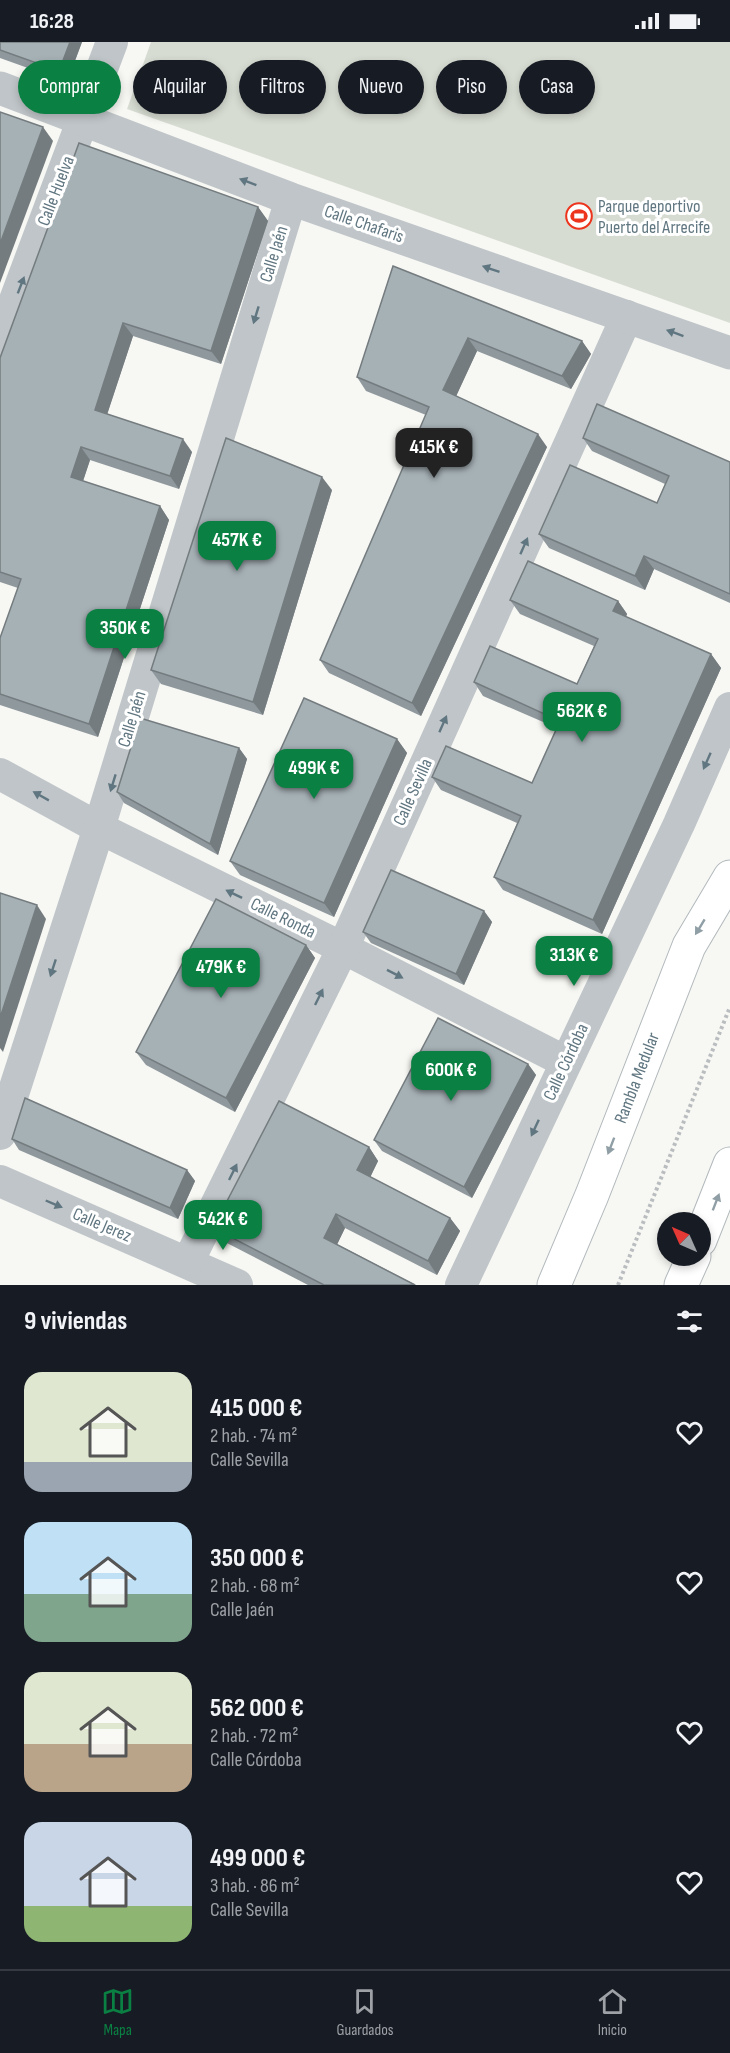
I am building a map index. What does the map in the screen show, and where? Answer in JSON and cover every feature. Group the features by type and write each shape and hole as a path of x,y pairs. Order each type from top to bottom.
{"main road":[{"name":"Rambla Medular","path":"554,1285 592,1196 689,946 730,877"},
{"path":"711,1212 730,1164"},
{"path":"681,1285 690,1266"}],"street":[{"name":"Calle Huelva","path":"0,340 112,42"},
{"name":"Calle Chafaris","path":"0,88 291,199 730,353"},
{"name":"Calle Jaén","path":"0,1134 99,828 291,199"},
{"name":"Calle Sevilla","path":"188,1262 343,948 627,316"},
{"name":"Calle Córdoba","path":"461,1285 679,824 730,708"},
{"name":"Calle Ronda","path":"0,774 99,828 343,948 566,1062"},
{"name":"Calle Jerez","path":"0,1181 237,1285"}],"path":[{"path":"618,1285 730,1007"}],"shaded area":[{"name":"Parque deportivo Puerto del Arrecife","path":"151,42 730,42 730,323 141,114 227,114 227,60 145,60"},
{"name":"Parque deportivo Puerto del Arrecife","path":"133,92 133,111 127,109"}],"building":[{"path":"0,42 70,42 63,60 28,60 0,50"},
{"path":"0,112 43,127 0,244"},
{"path":"79,143 258,207 211,351 123,323 95,410 183,439 170,476 81,447 71,477 160,506 89,724 0,694 0,638 21,579 0,572 0,358"},
{"path":"393,266 582,341 562,376 468,338 443,390 538,434 412,703 320,660 429,407 357,377"},
{"path":"597,404 730,462 730,594 644,556 635,576 539,534 570,465 657,503 669,476 583,438"},
{"path":"226,438 322,477 253,702 151,670"},
{"path":"528,561 618,601 613,611 711,654 593,920 494,877 521,816 432,777 446,746 532,783 560,721 474,682 490,646 577,684 598,639 510,600"},
{"path":"304,698 397,739 324,903 230,861"},
{"path":"140,718 239,748 210,844 117,792"},
{"path":"391,870 484,911 456,974 363,932"},
{"path":"0,893 37,905 0,1018"},
{"path":"216,899 306,945 226,1098 136,1052"},
{"path":"438,1018 528,1064 464,1187 374,1140"},
{"path":"25,1098 187,1170 170,1208 12,1139"},
{"path":"279,1101 369,1147 357,1170 450,1218 428,1261 336,1214 324,1238 415,1285 324,1285 213,1228"}],"place":[{"name":"Parque deportivo Puerto del Arrecife","path":"579,216"}]}
